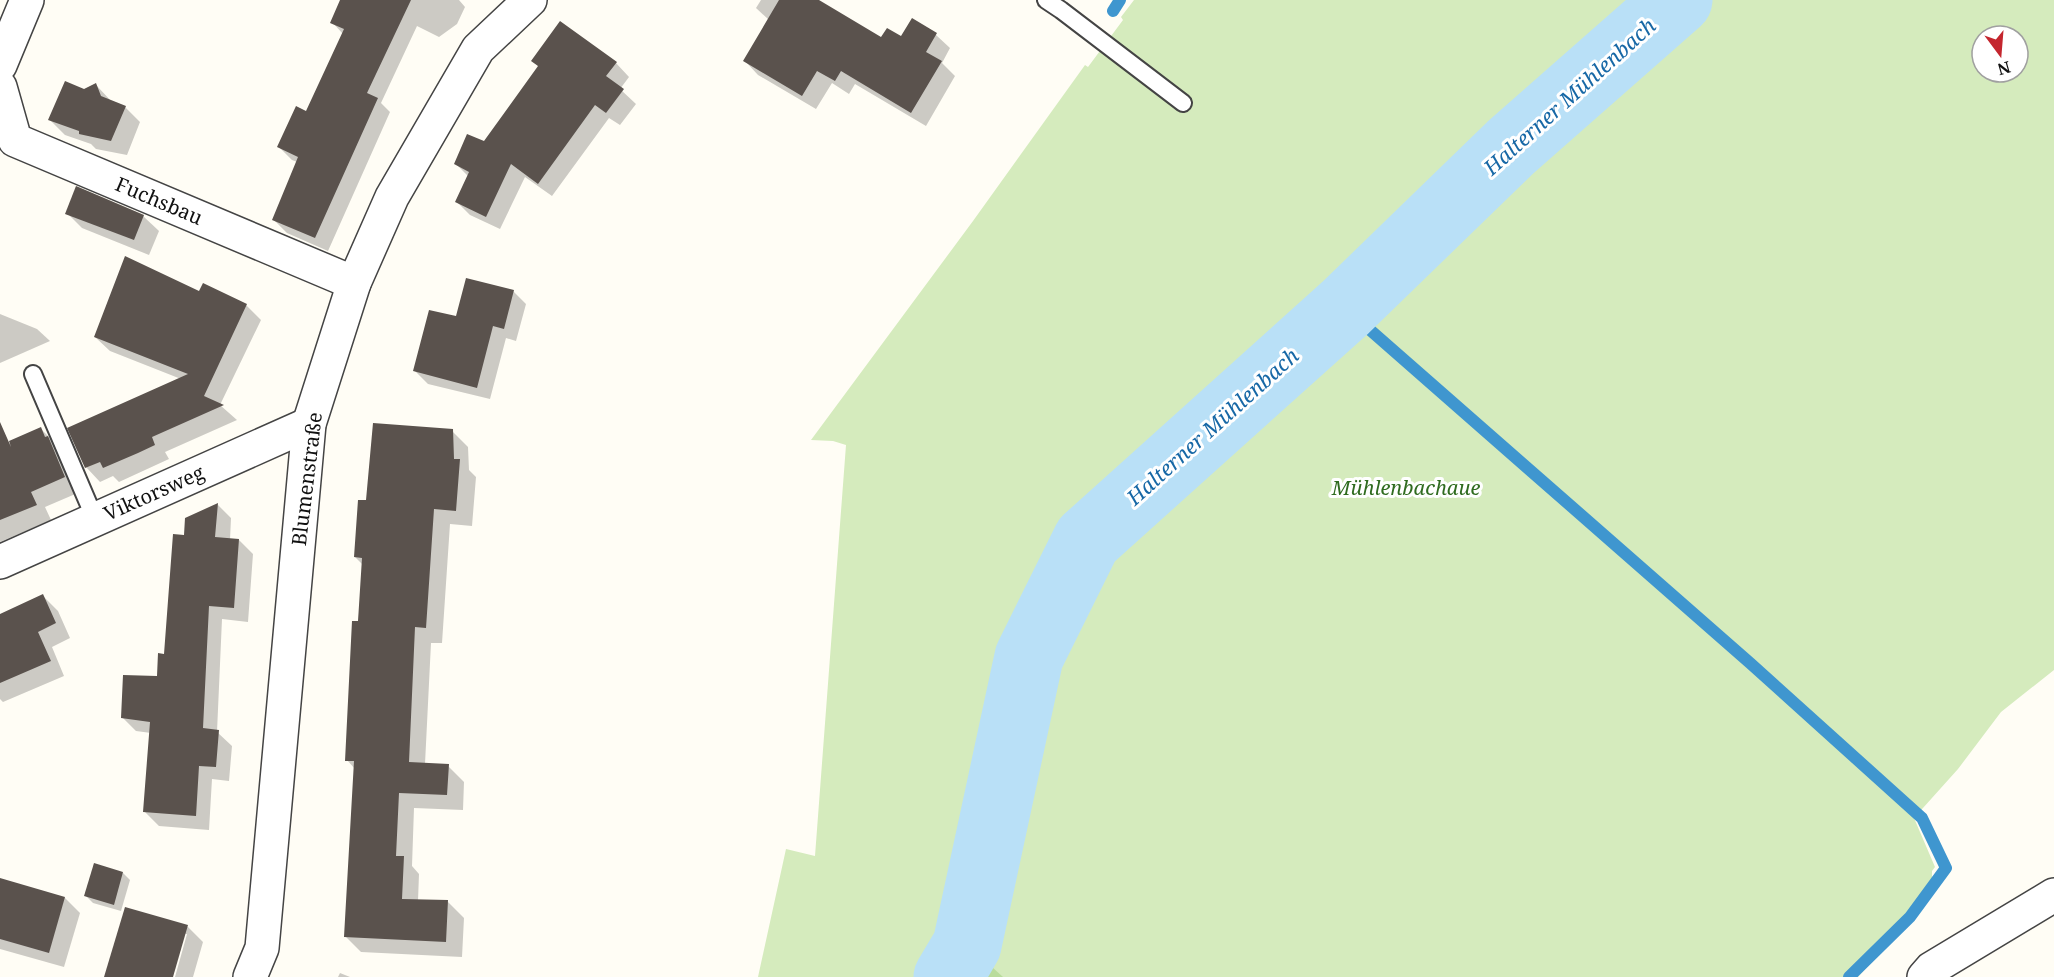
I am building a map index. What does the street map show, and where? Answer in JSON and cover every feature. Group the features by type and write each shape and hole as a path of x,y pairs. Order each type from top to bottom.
{"street":[{"path":"0,65 27,0"},
{"name":"Blumenstraße","path":"250,977 262,948 309,424 354,283 392,197 478,49 530,0"},
{"name":"Fuchsbau","path":"0,87 15,140 354,283"},
{"name":"Viktorsweg","path":"0,562 309,424"},
{"path":"1924,977 1931,969 2054,895"}],"lane":[{"path":"1046,0 1183,103"},
{"path":"33,374 95,519"}],"green space":[{"name":"Mühlenbachaue","path":"1134,0 2054,0 2054,670 2001,712 1958,769 1914,818 1935,867 1932,871 1932,889 1915,913 1858,977 758,977 786,849 815,856 846,445 833,441 811,440 1085,65 1088,67 1123,20 1121,17"},
{"path":"981,957 1003,977 972,977"}],"building":[{"path":"340,0 411,0 367,93 378,98 315,238 272,220 298,157 277,147 296,106 306,111 344,29 330,23"},
{"path":"779,0 819,0 881,37 887,28 901,36 912,18 937,33 926,52 942,61 911,113 841,71 835,81 817,71 802,96 743,61"},
{"path":"560,21 617,62 606,76 624,89 606,113 595,105 538,184 511,164 486,217 455,202 469,172 454,164 467,134 484,141 538,66 531,61"},
{"path":"65,81 84,89 96,83 101,96 126,106 111,141 79,134 79,131 48,120"},
{"path":"76,186 144,215 134,240 65,214"},
{"path":"125,256 199,291 203,283 247,304 204,396 224,405 152,437 155,445 138,453 103,468 100,462 85,468 67,428 188,374 94,337"},
{"path":"466,278 514,290 504,329 493,326 477,388 413,371 429,310 456,316"},
{"path":"0,422 11,447 9,441 41,427 45,437 48,436 65,477 31,492 37,505 0,520"},
{"path":"373,423 453,429 454,459 460,459 456,511 434,509 426,628 415,627 409,762 449,764 447,795 399,793 396,856 404,856 402,899 448,900 446,942 344,937 354,761 345,761 352,621 358,621 362,558 354,557 358,500 366,500"},
{"path":"218,503 215,537 239,539 234,608 209,606 203,728 219,730 216,767 199,766 196,816 143,812 150,722 121,718 123,675 157,676 158,653 164,654 173,534 184,535 185,518"},
{"path":"43,594 56,623 38,632 51,661 0,683 0,614"},
{"path":"94,863 123,872 114,905 84,896"},
{"path":"0,878 65,897 49,953 0,939"},
{"path":"125,907 188,925 173,977 104,977"}],"waterway":[{"path":"1113,11 1120,0"},
{"name":"Halterner Mühlenbach","path":"948,977 967,945 1029,657 1087,540 1345,308 1511,147 1678,0"},
{"path":"1345,308 1750,663 1922,818 1946,868 1910,917 1849,977"}]}
